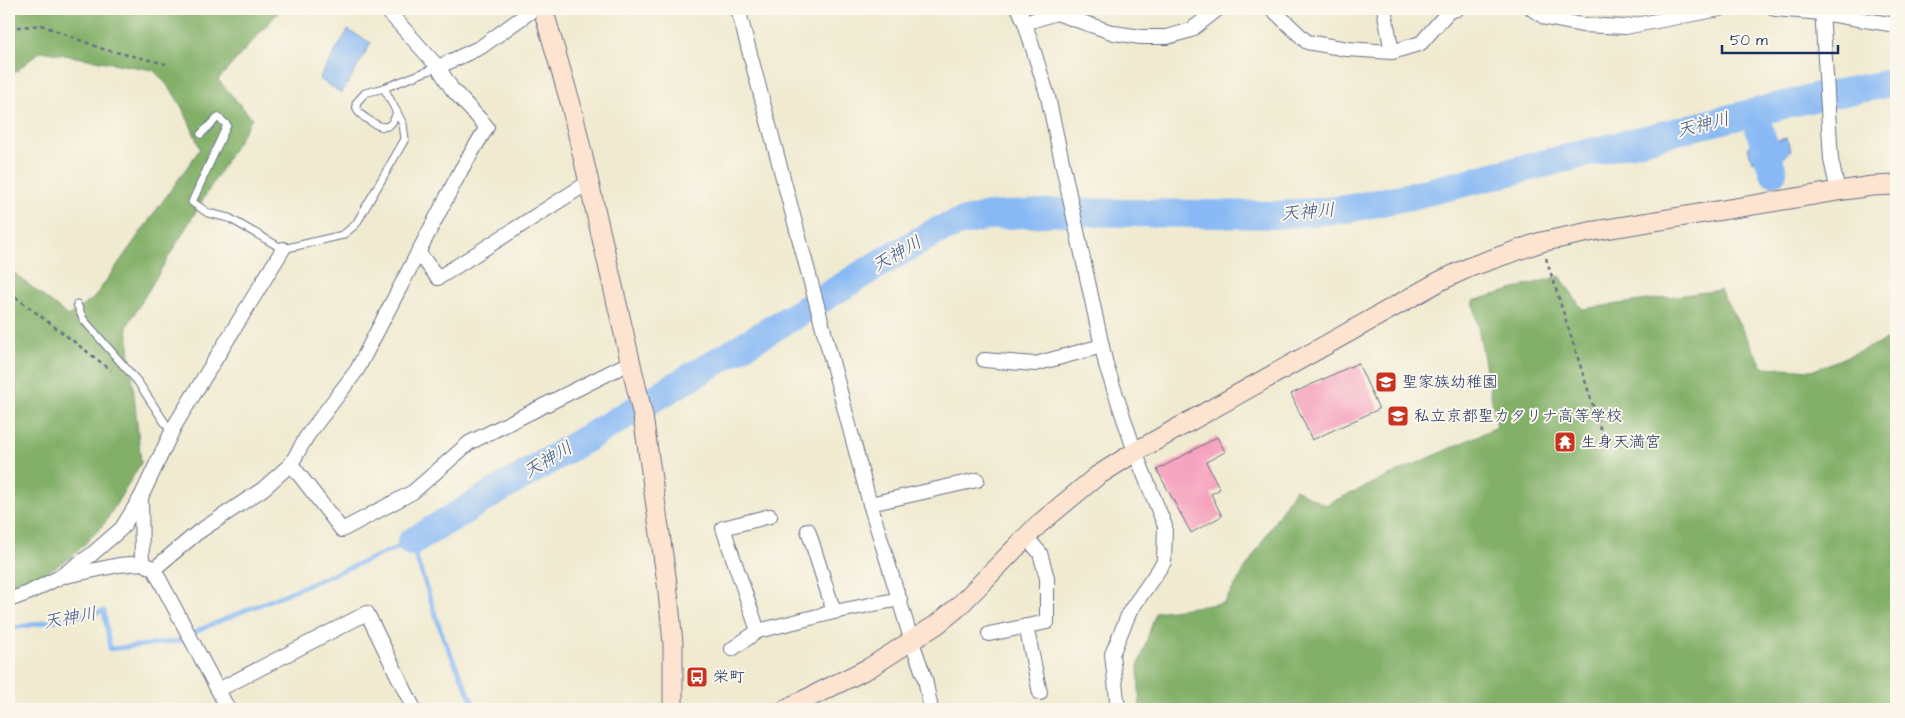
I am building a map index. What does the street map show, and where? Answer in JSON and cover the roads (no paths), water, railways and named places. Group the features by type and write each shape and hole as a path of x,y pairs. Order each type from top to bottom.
{"street":[{"path":"58,578 119,565 148,566 263,489 291,464 307,436 357,370 461,170 487,127 452,89 438,67 386,9"},
{"path":"438,67 482,47 534,9"},
{"path":"543,9 569,96 643,416 667,583 673,643 673,709"},
{"path":"738,9 870,504 912,642 926,679 931,709"},
{"path":"1019,9 1048,97 1106,365 1135,452 1165,526 1164,562 1130,611 1112,654 1118,709"},
{"path":"1025,23 1056,13 1114,33 1141,37 1167,37 1191,30 1218,9"},
{"path":"1272,9 1307,42 1347,49 1392,52 1421,42 1449,11 1458,9"},
{"path":"1384,9 1392,52"},
{"path":"1532,9 1546,18 1573,23 1625,27 1720,9"},
{"path":"1775,9 1822,11 1896,25"},
{"path":"1822,11 1831,160 1838,191"},
{"path":"418,252 438,278 589,182"},
{"path":"786,709 868,668 912,642 957,608 1026,537 1065,501 1097,476 1135,452 1440,281 1470,267 1541,242 1594,231 1838,191 1896,185"},
{"path":"9,600 58,578 90,555 122,528 141,497 172,432 283,249"},
{"path":"984,360 1035,364 1102,346"},
{"path":"291,464 342,530 413,492 469,443 631,362"},
{"path":"870,504 977,480"},
{"path":"141,497 148,566 184,626 228,709"},
{"path":"758,631 723,528 770,516"},
{"path":"808,530 834,612"},
{"path":"989,634 1047,622 1047,578 1040,553 1026,537"},
{"path":"732,649 758,631 834,612 900,599"},
{"path":"218,690 367,613 414,709"},
{"path":"1026,626 1040,693"}],"lane":[{"path":"397,112 391,124 381,128 359,114 356,103 360,97 370,91 384,88 438,67"},
{"path":"201,134 218,117 227,125 192,202 208,213 229,218 283,249 343,235 356,224 405,139 403,124 384,88"},
{"path":"77,304 83,319 138,382 172,432"}],"water":[{"path":"348,30 371,43 342,93 319,79"},
{"path":"1787,138 1791,151 1779,162 1781,170 1769,173 1767,166 1758,161 1752,162 1748,147"}],"waterway":[{"name":"天神川","path":"411,542 877,265 937,231 961,222 989,216 1062,212 1276,215 1347,209 1411,196 1813,98 1896,82"},
{"path":"1754,113 1773,172"},
{"name":"天神川","path":"9,629 104,611 110,649 179,641 201,629 411,542 443,637 476,709"}],"place":[{"name":"聖家族幼稚園","path":"1386,382"},
{"name":"私立京都聖カタリナ高等学校","path":"1398,416"},
{"name":"生身天満宮","path":"1565,442"},
{"name":"栄町","path":"697,677"}]}
